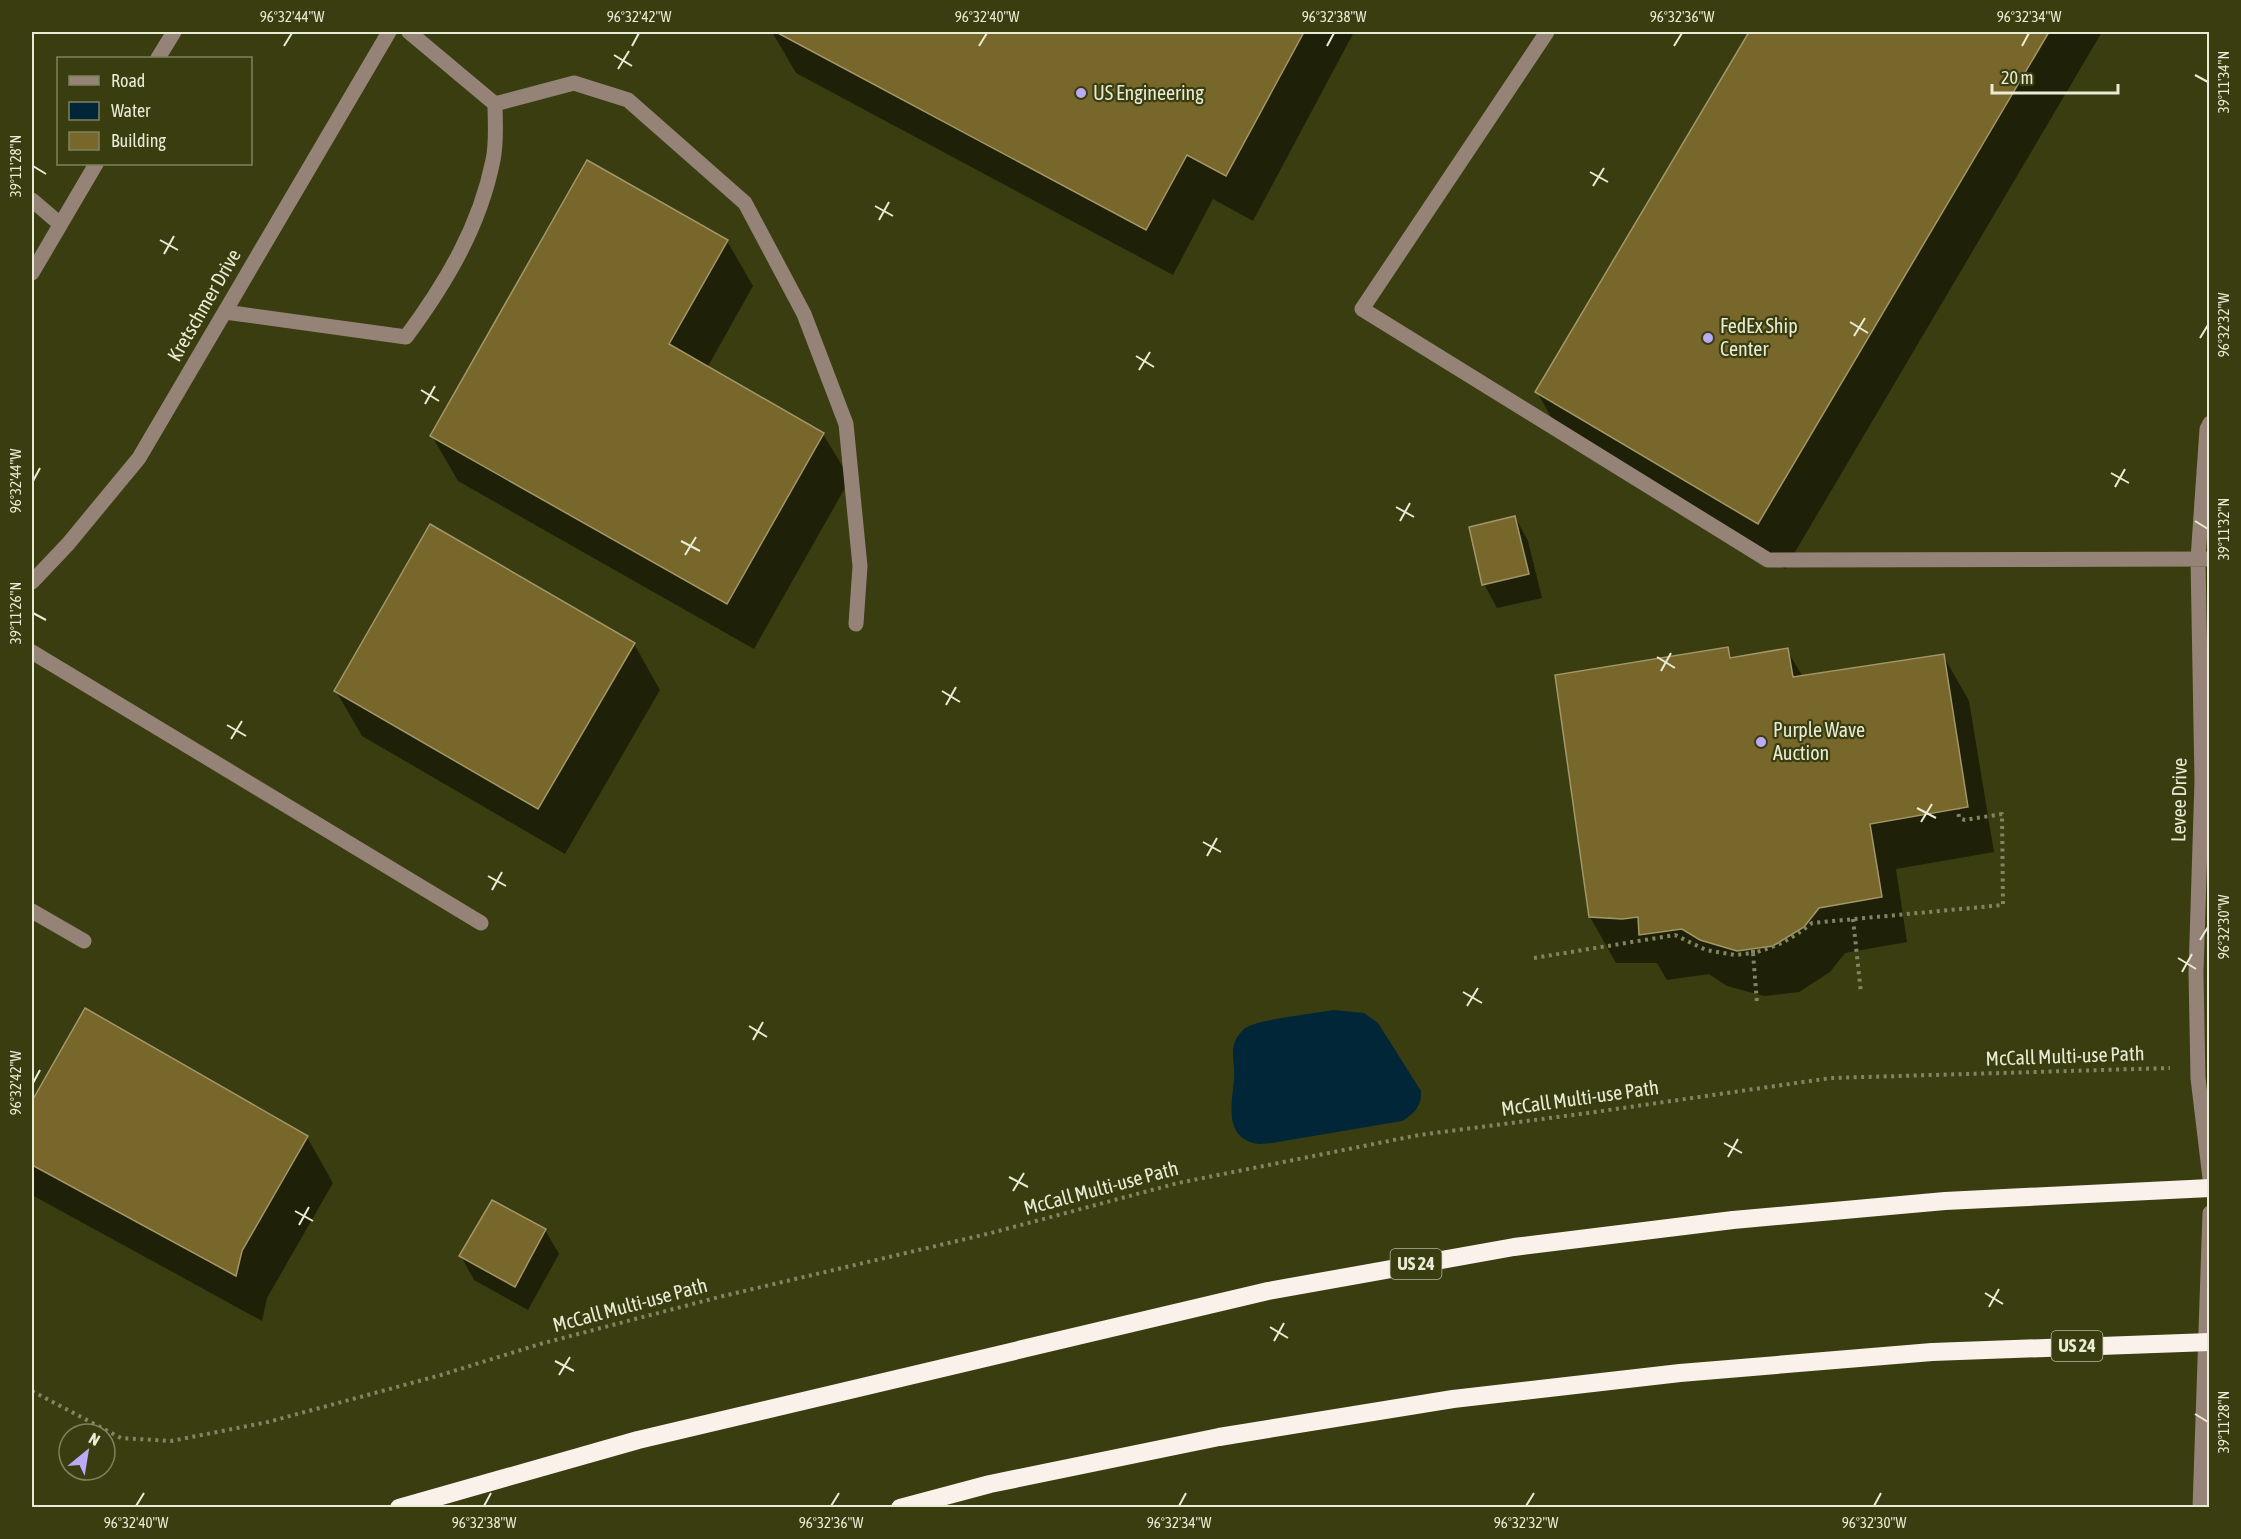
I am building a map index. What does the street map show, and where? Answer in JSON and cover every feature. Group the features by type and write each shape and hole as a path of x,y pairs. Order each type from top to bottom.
{"highway":[{"name":"US 24","path":"399,1508 638,1440 1244,1297 1514,1247 1733,1220 1945,1201 2210,1188"},
{"name":"US 24","path":"900,1508 990,1484 1220,1437 1452,1399 1680,1373 1932,1352 2207,1342"}],"street":[{"path":"159,57 174,32"},
{"name":"Kretschmer Drive","path":"32,582 68,544 139,458 389,32"},
{"path":"409,32 495,104"},
{"path":"1547,32 1362,309 1768,560 2204,559"},
{"path":"495,104 574,83 628,100 683,146 745,203 804,314 846,424 860,566 856,624"},
{"path":"225,312 406,337 437,295 479,213 494,158 495,104"},
{"path":"32,273 95,165"},
{"path":"32,200 60,224"},
{"name":"Levee Drive","path":"2210,423 2207,429 2204,559 2203,974 2198,1068 2210,1178"},
{"path":"32,652 481,923"},
{"path":"32,911 84,941"},
{"path":"2200,1508 2210,1213"}],"path":[{"path":"1534,958 1675,935 1706,950 1735,955 1771,949 1792,939 1812,922 2002,905 2002,814 1965,820 1959,818 1958,809"},
{"path":"1853,919 1861,993"},
{"path":"1753,952 1757,1004"},
{"name":"McCall Multi-use Path","path":"32,1391 121,1438 171,1441 268,1422 441,1375 540,1344 723,1296 991,1233 1178,1183 1419,1135 1831,1078 2198,1068"}],"water":[{"path":"1333,1010 1364,1013 1378,1023 1421,1091 1416,1109 1402,1121 1272,1143 1255,1144 1244,1139 1234,1125 1231,1107 1234,1073 1233,1047 1238,1035 1250,1025 1260,1022"}],"building":[{"name":"US Engineering","path":"776,32 1304,32 1226,176 1187,155 1146,230"},
{"path":"1749,32 2049,32 1758,524 1535,392"},
{"path":"587,160 728,240 669,344 824,433 727,604 430,436"},
{"path":"1515,516 1529,574 1482,585 1469,527"},
{"path":"430,524 635,643 538,809 334,691"},
{"name":"Purple Wave Auction","path":"1728,647 1730,658 1788,648 1793,677 1944,654 1968,807 1870,824 1882,897 1819,908 1804,927 1773,946 1737,951 1700,940 1682,929 1639,935 1638,917 1622,919 1589,917 1555,675"},
{"path":"85,1008 308,1136 242,1251 236,1276 32,1165 32,1101"},
{"path":"492,1200 546,1229 515,1287 459,1256"}],"place":[{"name":"US Engineering","path":"1081,93"},
{"name":"FedEx Ship Center","path":"1708,338"},
{"name":"Purple Wave Auction","path":"1761,742"}]}
